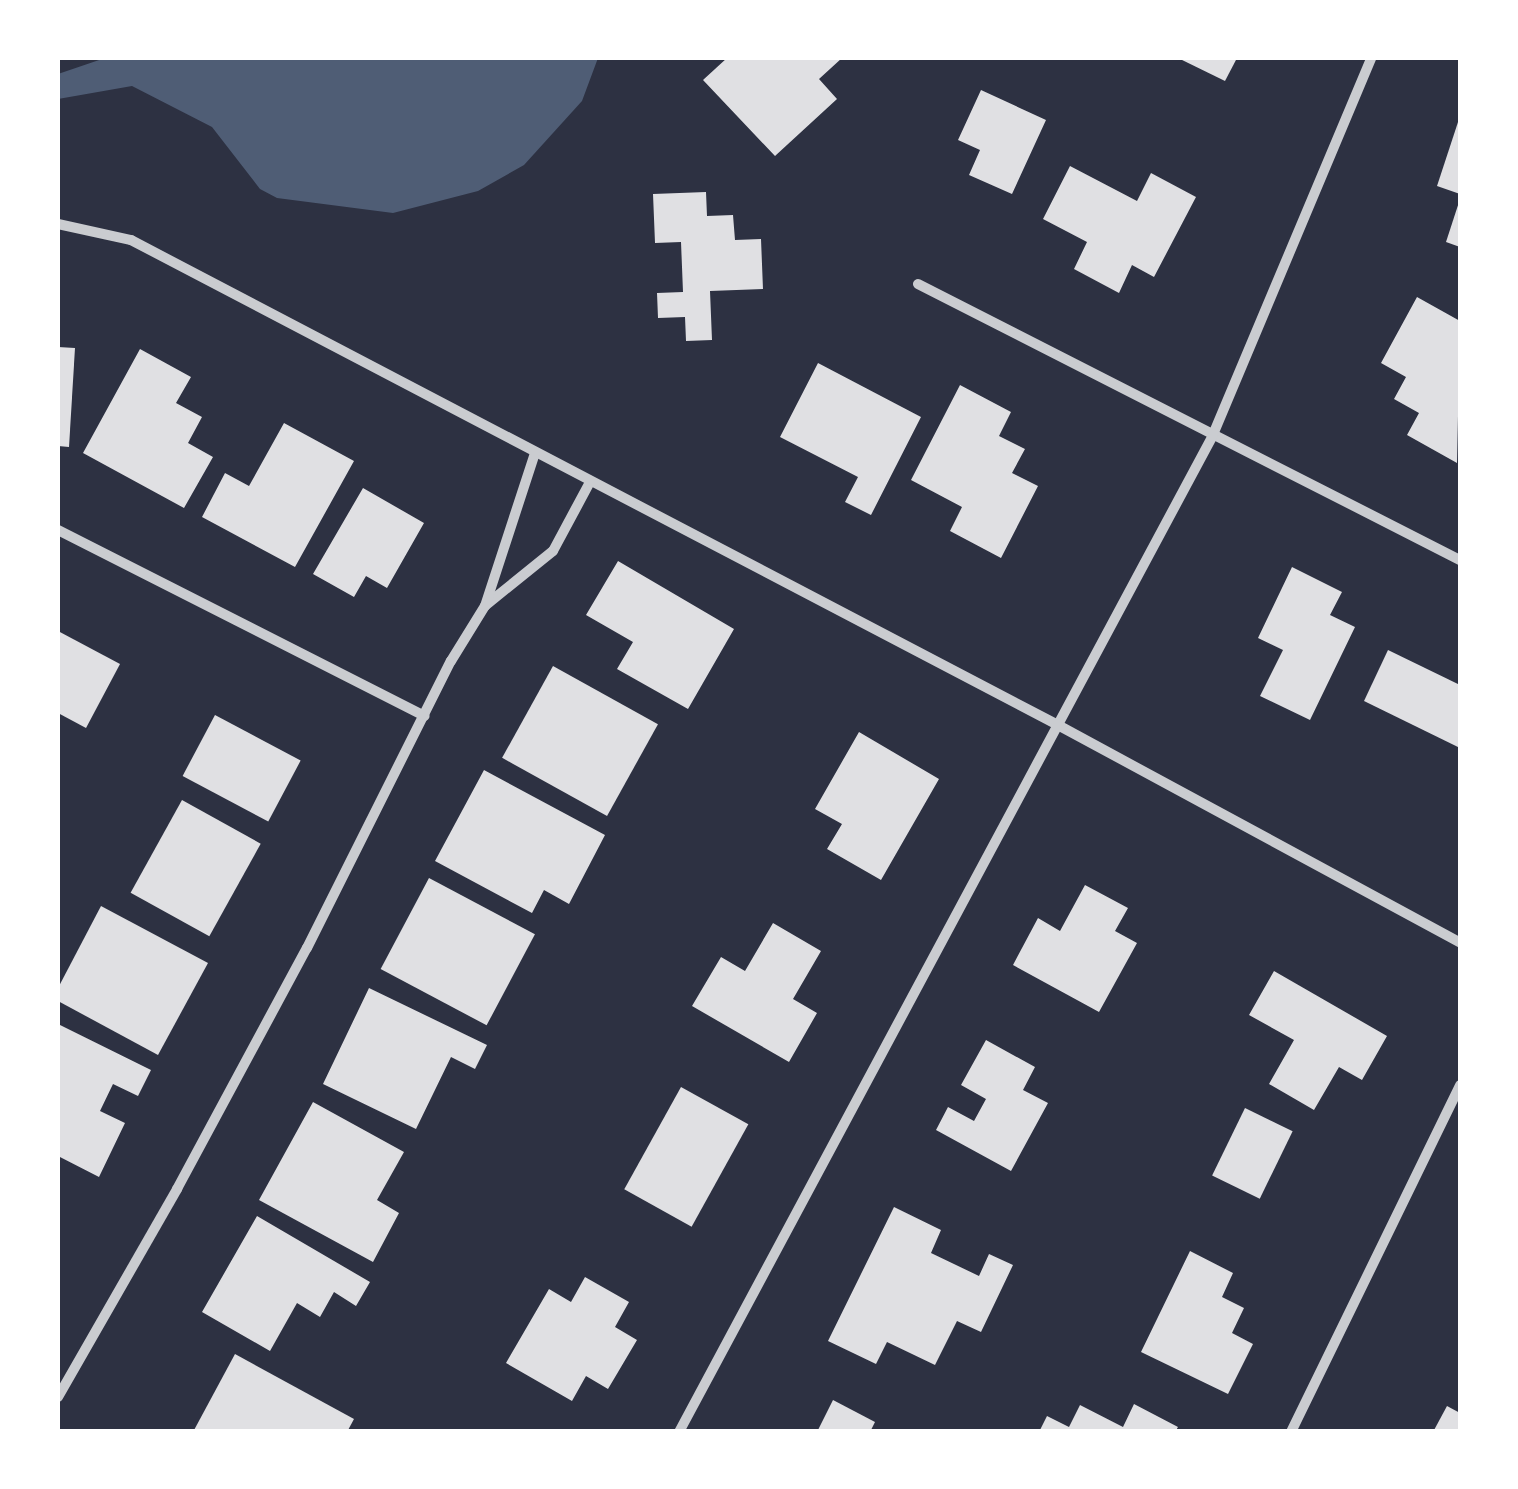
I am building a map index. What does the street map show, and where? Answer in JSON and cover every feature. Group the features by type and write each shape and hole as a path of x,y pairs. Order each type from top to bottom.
{"street":[{"path":"679,1432 1212,437 1372,58"},
{"path":"58,224 131,240 1056,724 1460,942"},
{"path":"918,284 1460,560"},
{"path":"58,1397 214,1120 485,606 535,454"},
{"path":"485,606 553,551 590,482"},
{"path":"58,530 424,716"},
{"path":"1291,1432 1460,1085"}],"water":[{"path":"105,58 598,58 582,101 524,165 478,191 393,213 277,198 260,189 212,127 132,86 58,99 58,74"}],"building":[{"path":"727,58 842,58 819,79 837,99 775,156 703,80"},
{"path":"1178,58 1237,58 1225,81"},
{"path":"981,90 1046,120 1012,194 969,175 980,150 958,140"},
{"path":"1460,116 1460,194 1437,186"},
{"path":"1070,166 1137,201 1151,173 1196,197 1154,277 1132,265 1119,293 1074,269 1087,242 1043,219"},
{"path":"706,192 707,216 733,215 735,240 761,239 763,289 710,291 712,340 686,341 685,317 658,318 657,293 683,292 681,242 655,243 653,194"},
{"path":"1460,199 1460,247 1446,242"},
{"path":"1417,297 1460,321 1457,463 1407,435 1419,413 1394,399 1406,377 1381,363"},
{"path":"58,347 75,348 69,447 58,446"},
{"path":"140,349 191,377 176,403 202,417 188,443 213,457 184,508 83,453"},
{"path":"818,363 921,417 871,515 845,502 858,477 780,437"},
{"path":"960,385 1011,412 999,436 1025,449 1012,473 1038,486 1001,558 950,531 962,507 911,480"},
{"path":"284,423 354,461 295,567 202,517 225,473 249,486"},
{"path":"363,488 424,523 387,588 366,576 354,597 313,574"},
{"path":"618,561 734,629 688,709 617,669 633,642 586,615"},
{"path":"1292,567 1342,592 1330,615 1355,627 1310,720 1260,696 1283,650 1258,638"},
{"path":"58,631 120,664 86,728 58,713"},
{"path":"1388,650 1460,685 1460,748 1364,701"},
{"path":"553,666 658,724 607,816 502,758"},
{"path":"215,715 301,761 268,821 183,776"},
{"path":"859,732 939,779 881,880 827,849 842,824 815,809"},
{"path":"484,770 605,835 569,904 544,890 532,913 435,861"},
{"path":"182,800 261,844 209,936 131,893"},
{"path":"429,878 535,934 487,1025 381,969"},
{"path":"1085,885 1128,908 1115,931 1137,943 1099,1012 1013,965 1038,918 1060,931"},
{"path":"101,906 208,963 158,1055 58,1001 58,988"},
{"path":"773,923 821,951 793,999 817,1013 789,1062 692,1006 721,957 745,971"},
{"path":"1274,971 1387,1036 1362,1080 1339,1067 1314,1110 1269,1084 1294,1040 1249,1015"},
{"path":"369,988 487,1045 475,1069 451,1057 416,1129 323,1084"},
{"path":"58,1024 151,1070 138,1096 113,1084 100,1111 125,1123 99,1177 58,1156"},
{"path":"986,1040 1035,1067 1023,1090 1048,1103 1011,1171 936,1130 948,1107 974,1121 986,1099 961,1085"},
{"path":"681,1087 748,1124 692,1227 624,1189"},
{"path":"313,1102 404,1152 377,1200 399,1213 373,1262 259,1200"},
{"path":"1245,1108 1293,1131 1260,1199 1212,1175"},
{"path":"894,1207 941,1230 931,1253 979,1276 989,1254 1013,1265 981,1332 957,1321 935,1365 887,1342 876,1364 828,1341"},
{"path":"257,1216 370,1282 356,1306 334,1292 320,1317 297,1303 270,1351 202,1312"},
{"path":"1190,1251 1233,1273 1222,1297 1244,1308 1232,1333 1253,1344 1228,1394 1141,1352"},
{"path":"585,1277 629,1302 615,1327 637,1340 608,1389 586,1376 572,1401 506,1363 549,1289 571,1302"},
{"path":"235,1354 354,1419 347,1432 193,1432"},
{"path":"833,1400 875,1422 870,1432 817,1432"},
{"path":"1134,1404 1178,1427 1175,1432 1039,1432 1047,1416 1069,1427 1080,1405 1123,1427"},
{"path":"1447,1406 1460,1413 1460,1432 1433,1432"}]}
